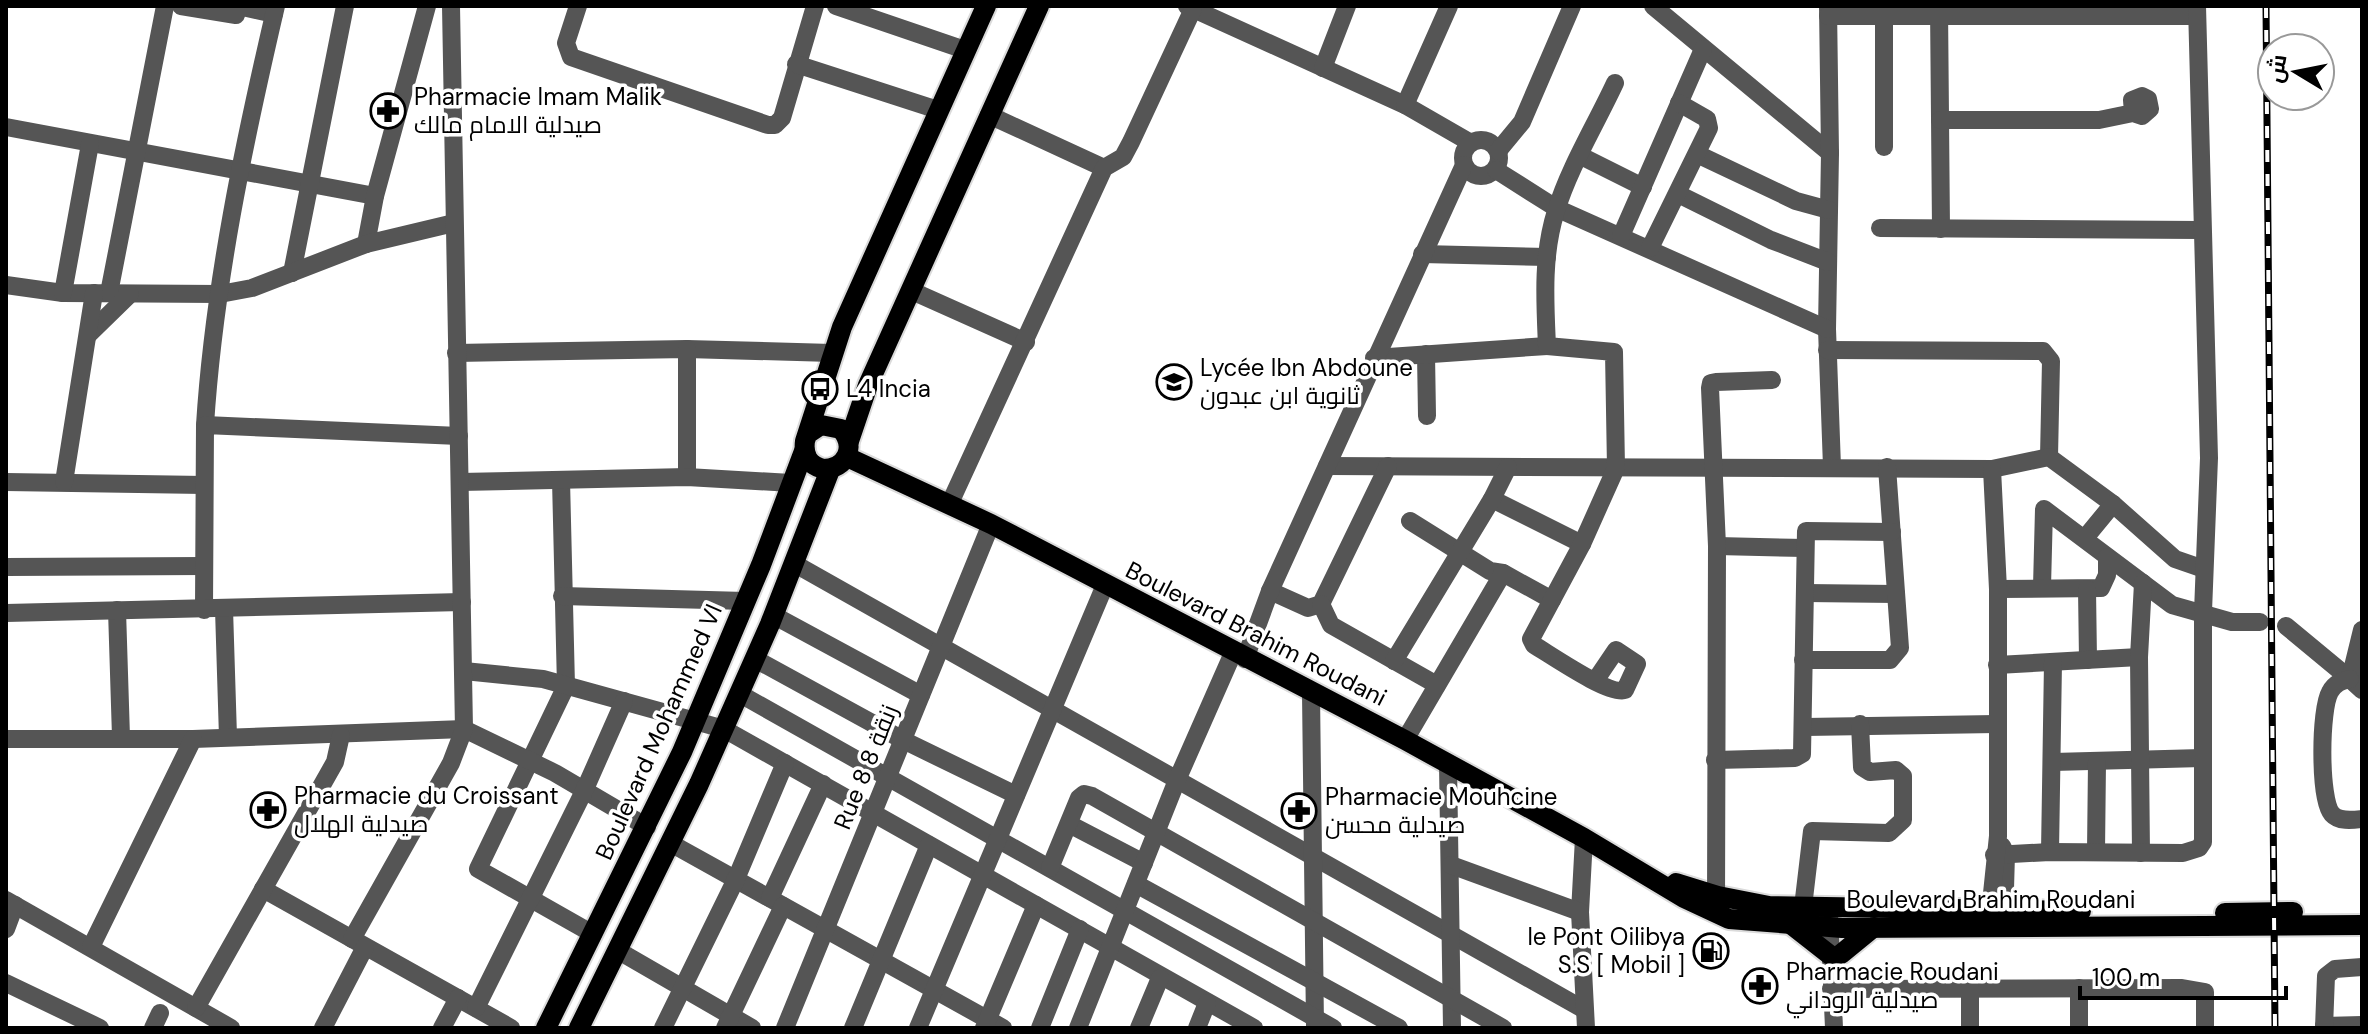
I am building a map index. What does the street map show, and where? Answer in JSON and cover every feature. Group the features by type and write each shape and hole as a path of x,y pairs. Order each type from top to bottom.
{"main road":[{"name":"Boulevard Mohammed VI","path":"546,1028 647,827 695,719 791,483 832,353 986,6"},
{"path":"579,1028 672,844 740,694 795,564 830,470 848,449 868,385 1039,6"},
{"path":"830,470 810,463 806,442 821,425 835,426 848,449"},
{"name":"Boulevard Brahim Roudani","path":"848,449 1239,656 1405,740 1635,868 1716,905 1742,922 1798,916 1997,918 2362,911"},
{"path":"1798,916 1836,954 1874,927"},
{"name":"Boulevard Brahim Roudani","path":"1836,918 1874,927 1997,918 2362,925"}],"street":[{"path":"64,482 89,334 135,152 165,6"},
{"path":"181,6 236,15 238,6 275,10 242,168 210,357 205,425 204,610"},
{"path":"292,273 345,6"},
{"path":"366,244 375,196 427,6"},
{"path":"323,1028 359,943 451,763 464,729 451,6"},
{"path":"578,6 566,43 571,57 768,125 775,125 782,118 815,6"},
{"path":"836,6 965,50"},
{"path":"1323,68 1347,6"},
{"path":"1405,105 1449,6"},
{"path":"1496,170 1498,151 1522,122 1572,6"},
{"path":"1653,6 1830,153"},
{"path":"950,503 1104,168 1123,157 1190,8 1405,105 1471,143"},
{"path":"1884,10 1884,147"},
{"path":"1832,467 1827,350 1830,153 1828,11 2197,11 2209,458 2203,612 2203,842 2199,848 2183,853 2050,852 2000,855"},
{"path":"1939,11 1941,229"},
{"path":"1621,236 1703,49"},
{"path":"796,64 938,110"},
{"path":"1547,346 1547,257 1556,208 1615,83"},
{"path":"1650,248 1709,128 1707,119 1679,103"},
{"path":"1940,120 2078,121 2119,118 2133,113"},
{"path":"989,115 1104,168"},
{"path":"6,127 135,152 242,168 375,196"},
{"path":"1078,1028 1177,780 1270,591 1464,165 1465,149 1471,143 1486,140 1498,151"},
{"path":"63,293 90,144"},
{"path":"1697,154 1796,201 1829,210"},
{"path":"1581,156 1643,187"},
{"path":"1464,165 1478,176 1496,170"},
{"path":"1496,170 1556,208 1827,329"},
{"path":"1678,194 1771,240 1828,262"},
{"path":"6,285 63,293 220,294 252,288 366,244 454,223"},
{"path":"1880,228 2201,230"},
{"path":"1422,254 1547,257"},
{"path":"912,291 1026,342"},
{"path":"89,334 130,294"},
{"path":"1374,358 1547,346 1614,352 1616,468 1532,643 1595,681"},
{"path":"456,353 687,349 832,353"},
{"path":"687,349 687,477"},
{"path":"1827,350 2043,351 2051,361 2049,457"},
{"path":"1426,354 1427,416"},
{"path":"1716,905 1717,546 1711,383 1772,380"},
{"path":"205,425 459,436"},
{"path":"1327,466 1992,469 2049,457 2113,504 2175,559 2204,569"},
{"path":"1270,591 1308,608 1321,604 1388,466"},
{"path":"1394,661 1492,499 1508,467"},
{"path":"1803,660 1890,660 1897,657 1900,648 1887,467"},
{"path":"1992,469 1998,589 1996,724 2000,855 1997,918"},
{"path":"460,482 687,477 791,483"},
{"path":"561,480 566,686 478,869 593,934"},
{"path":"6,482 204,485"},
{"path":"1492,499 1582,544"},
{"path":"2085,538 2113,504"},
{"path":"2042,587 2044,509 2172,605"},
{"path":"1410,521 1549,606"},
{"name":"Rue 8 8 زنقة","path":"785,1028 991,524"},
{"path":"1715,760 1795,758 1805,746 1806,531 1892,532"},
{"path":"1717,546 1805,548"},
{"path":"1998,589 2104,587 2107,557"},
{"path":"795,564 1453,936 1584,1019"},
{"path":"6,567 204,566"},
{"path":"1405,740 1496,576"},
{"path":"2141,853 2139,657 2143,583"},
{"path":"918,1028 1105,585"},
{"path":"2087,589 2088,660"},
{"path":"1805,593 1896,594"},
{"path":"562,596 745,601"},
{"path":"6,613 462,602"},
{"path":"1321,604 1331,625 1437,685"},
{"path":"2141,604 2172,605 2232,622 2260,622"},
{"path":"224,609 228,737"},
{"path":"117,610 121,737"},
{"path":"773,615 921,695"},
{"path":"2286,626 2356,684"},
{"path":"2356,684 2362,630"},
{"path":"1997,665 2139,657"},
{"path":"755,659 903,740 1016,795"},
{"path":"2050,852 2053,662"},
{"path":"464,671 525,675 724,729 1080,929 1160,978 1254,1028"},
{"path":"2356,684 2337,683 2329,693 2323,750 2325,791 2331,813 2336,817 2362,819"},
{"path":"1311,693 1317,984 1315,1023"},
{"path":"740,694 1050,868 1315,1023 1333,1028"},
{"path":"476,1008 532,900 624,701"},
{"path":"1798,916 1812,831 1889,833 1903,820 1903,776 1896,770 1870,772 1862,767 1860,724"},
{"path":"1805,727 1996,724"},
{"path":"6,739 193,739 464,729 585,789 647,827"},
{"path":"196,1008 335,762 341,735"},
{"path":"91,947 193,739"},
{"path":"2053,762 2202,758"},
{"path":"2096,852 2097,762"},
{"path":"663,1028 736,879 785,763"},
{"path":"1448,764 1452,1028"},
{"path":"728,1022 823,784"},
{"path":"1050,868 1079,798 1088,794 1503,1028"},
{"path":"1069,824 1144,863"},
{"path":"1584,838 1580,912 1584,1019"},
{"path":"672,844 934,989 992,1025 1036,905"},
{"path":"853,1028 929,845"},
{"path":"1451,865 1580,912"},
{"path":"1136,884 1399,1028"},
{"path":"263,889 511,1028"},
{"path":"6,929 11,903 231,1028"},
{"path":"1834,1028 1836,918"},
{"path":"1040,1028 1080,929"},
{"path":"617,950 682,988 728,1022 752,1028"},
{"path":"2362,967 2335,969 2326,976 2324,1027 2362,1025"},
{"path":"1139,1028 1160,978"},
{"path":"6,983 100,1028"},
{"path":"1835,996 1970,988 2200,990 2205,992 2205,1028"},
{"path":"1970,988 1970,1028"},
{"path":"2079,988 2079,1028"},
{"path":"442,1028 458,998"},
{"path":"1197,1028 1207,1003"}],"railway":[{"path":"2266,6 2275,1028"}],"place":[{"name":"Pharmacie Imam Malik صيدلية الامام مالك","path":"388,111"},
{"name":"Lycée Ibn Abdoune ثانوية ابن عبدون","path":"1174,382"},
{"name":"L4 Incia","path":"820,389"},
{"name":"Pharmacie du Croissant صيدلية الهلال","path":"268,810"},
{"name":"Pharmacie Mouhcine صيدلية محسن","path":"1299,811"},
{"name":"le Pont Oilibya S.S [ Mobil ]","path":"1711,951"},
{"name":"Pharmacie Roudani صيدلية الروداني","path":"1760,986"}]}
